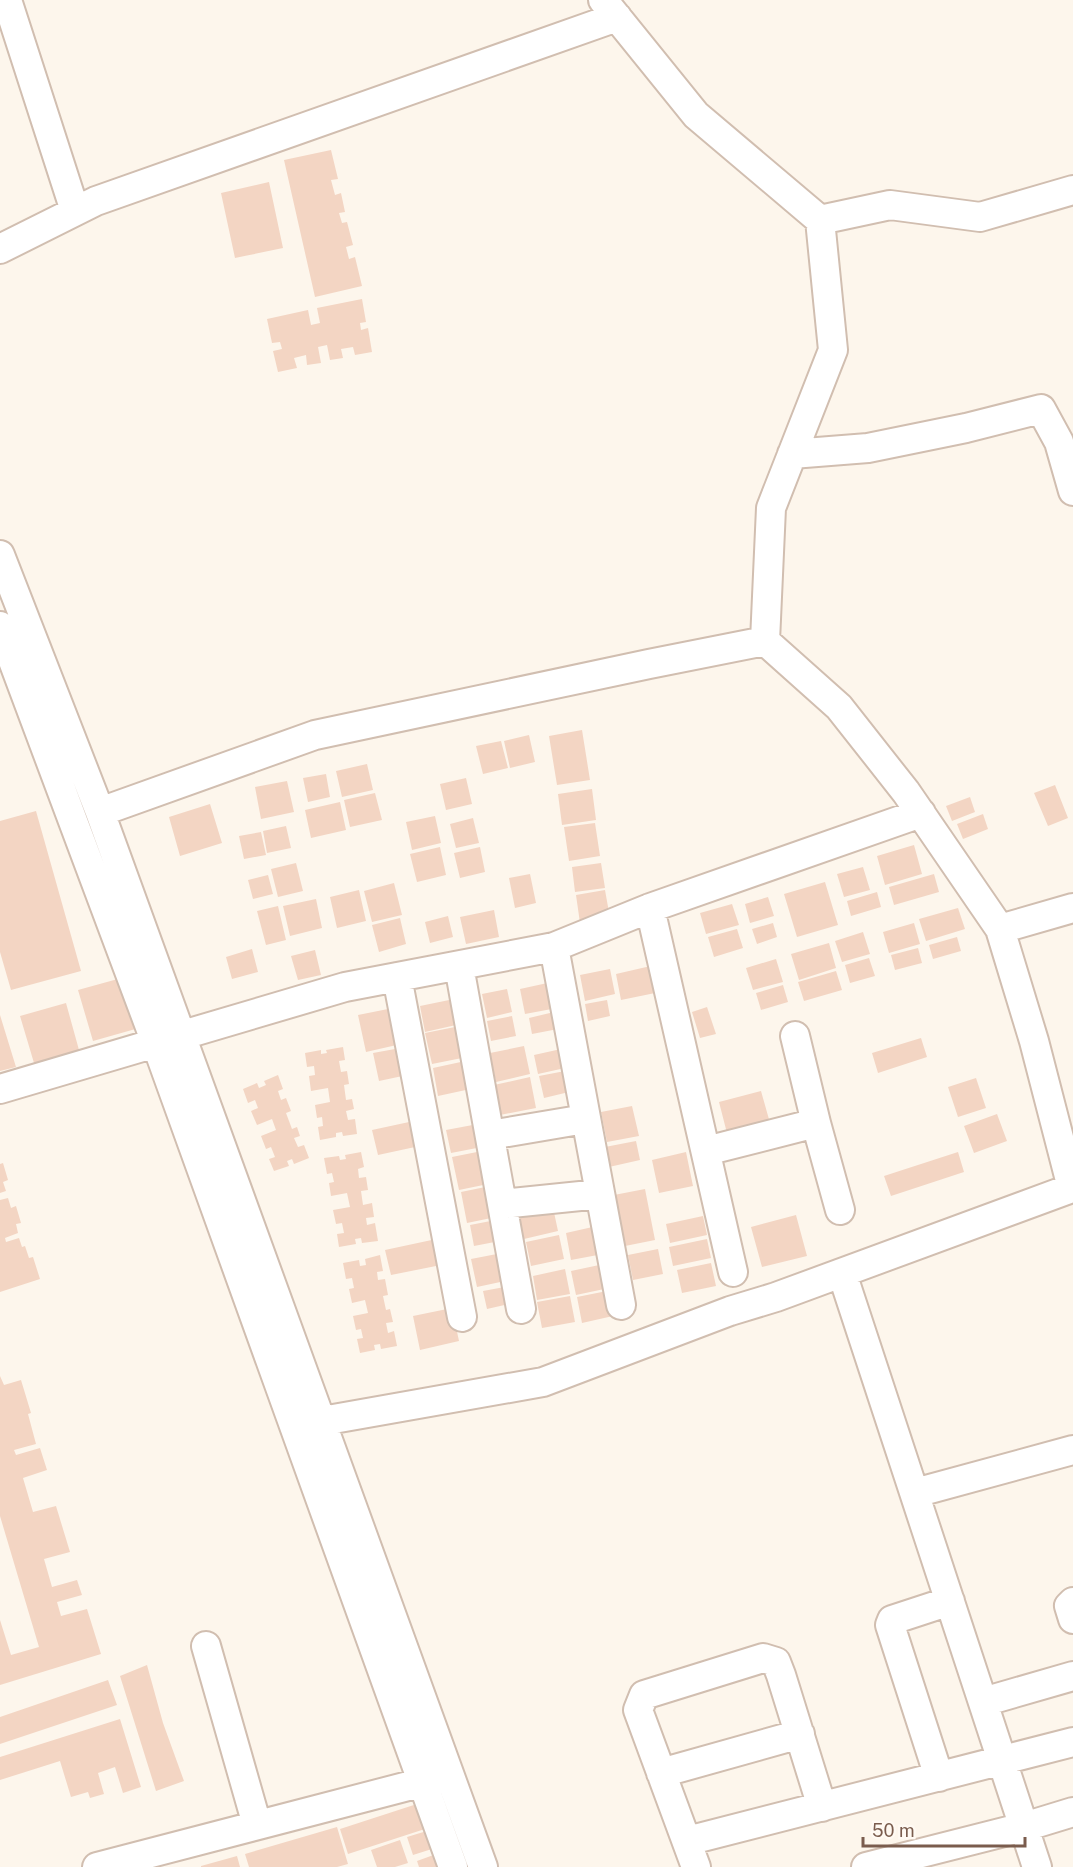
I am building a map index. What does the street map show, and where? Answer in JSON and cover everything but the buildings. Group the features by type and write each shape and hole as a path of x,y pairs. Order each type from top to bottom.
{"street":[{"path":"7,0 75,211"},
{"path":"0,249 96,201 610,9 696,115 820,220 833,350 771,508 765,641"},
{"path":"820,220 890,205 980,217 1073,190"},
{"path":"792,454 868,448 966,428 1041,409 1059,442 1073,491"},
{"path":"0,555 100,812 168,1039 422,1783 453,1867"},
{"path":"0,626 322,1421 483,1867"},
{"path":"100,812 315,735 765,641"},
{"path":"322,1421 543,1382 730,1311 776,1297 1073,1189 1034,1041 1000,929 906,792 839,707 765,641"},
{"path":"0,1089 345,987 554,947 650,908 921,813"},
{"path":"650,908 733,1272"},
{"path":"1000,929 1073,908"},
{"path":"554,947 621,1305"},
{"path":"459,966 521,1310"},
{"path":"396,977 462,1317"},
{"path":"795,1036 840,1210"},
{"path":"490,1136 585,1119"},
{"path":"706,1151 816,1123"},
{"path":"502,1204 600,1194"},
{"path":"842,1273 1037,1867"},
{"path":"915,1493 1073,1450"},
{"path":"939,1777 890,1625 892,1620 950,1601"},
{"path":"1073,1602 1069,1606 1073,1618"},
{"path":"206,1646 257,1825"},
{"path":"822,1807 776,1662 763,1658 644,1695 638,1710 691,1854 822,1807 1073,1742"},
{"path":"983,1702 1073,1676"},
{"path":"661,1773 800,1734"},
{"path":"98,1867 450,1775"},
{"path":"866,1867 1024,1827 1073,1812"}]}
